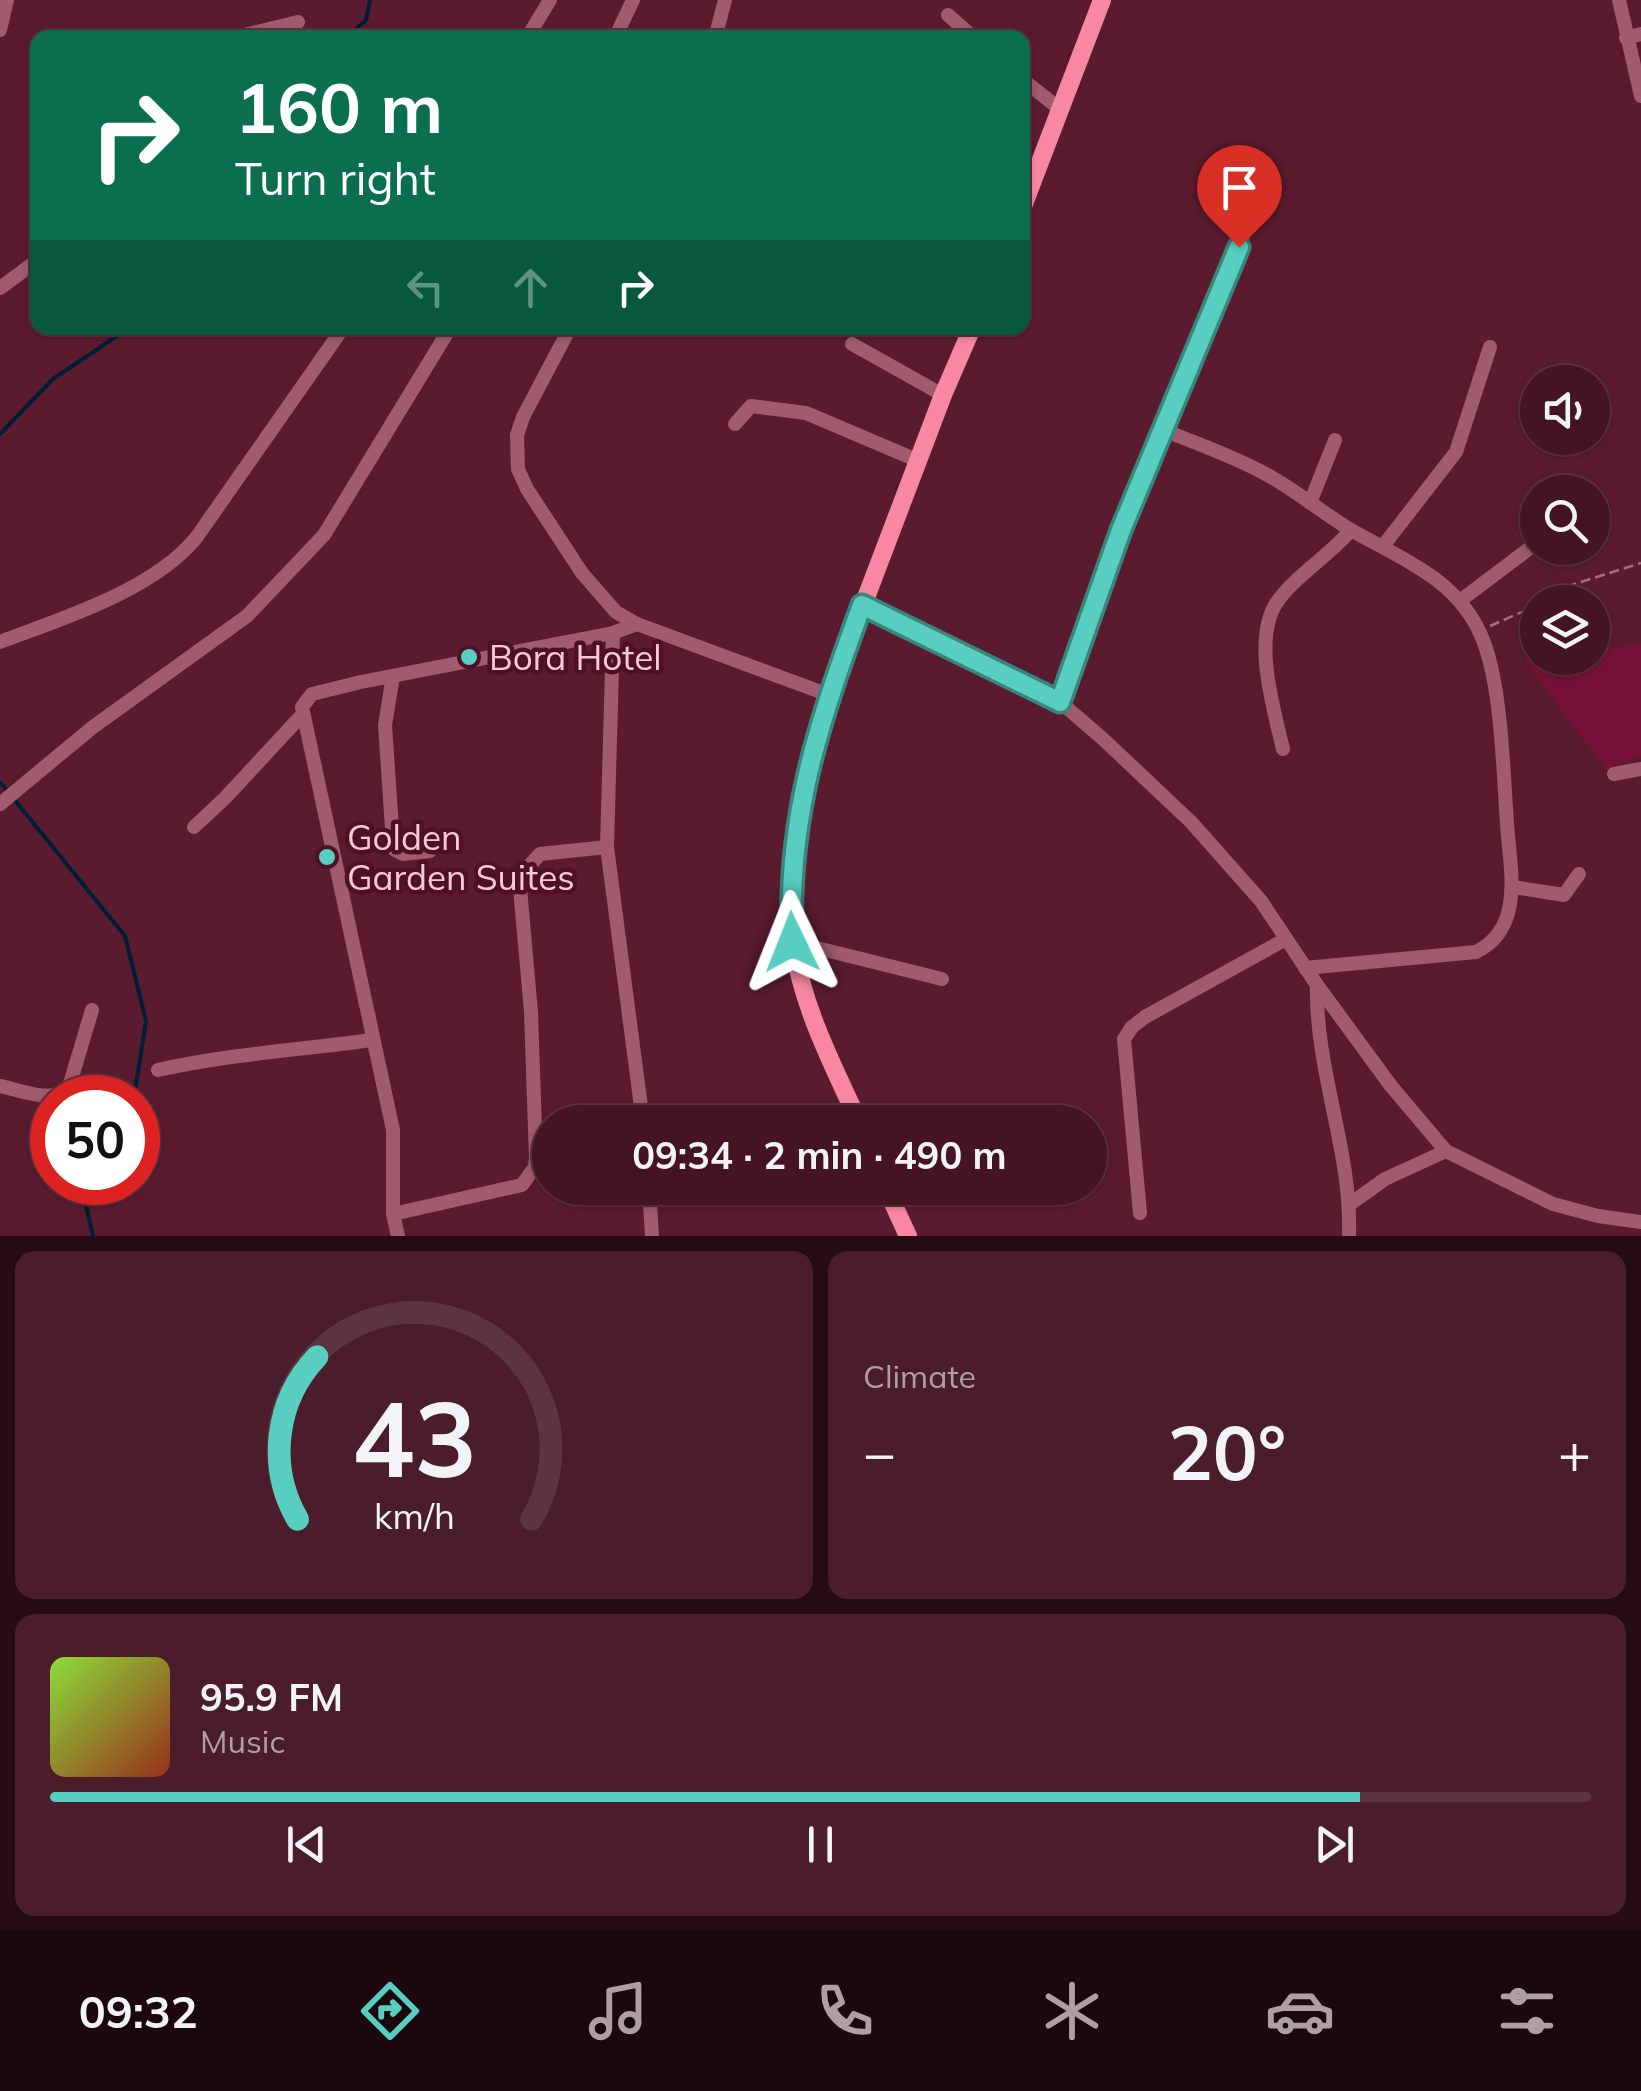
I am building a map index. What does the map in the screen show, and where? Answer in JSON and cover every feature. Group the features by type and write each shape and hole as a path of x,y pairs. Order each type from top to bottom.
{"main road":[{"path":"1030,189 1102,0"},
{"path":"852,1105 818,1029 792,942 790,898 795,829 828,695 969,335"},
{"path":"894,1205 908,1236"}],"street":[{"path":"0,30 8,0"},
{"path":"532,30 550,0"},
{"path":"619,30 632,0"},
{"path":"717,30 725,0"},
{"path":"1619,0 1634,44 1641,96"},
{"path":"948,15 965,30"},
{"path":"265,30 298,22"},
{"path":"1030,85 1061,110"},
{"path":"1060,702 1103,578 1254,210"},
{"path":"0,288 30,266"},
{"path":"0,642 93,606 170,563 188,548 338,335"},
{"path":"8,796 92,726 247,616 274,591 324,535 446,335"},
{"path":"566,335 516,436 518,469 582,573 616,612 637,624 828,695"},
{"path":"852,344 943,395"},
{"path":"1383,546 1456,452 1490,347"},
{"path":"735,424 752,406 806,413 918,461"},
{"path":"1163,430 1263,472 1351,530 1438,580 1460,600 1479,630 1494,679 1513,886 1505,928 1476,952 1305,968"},
{"path":"1310,503 1335,440"},
{"path":"1284,750 1266,679 1267,633 1274,608 1351,530"},
{"path":"1460,600 1520,555"},
{"path":"862,605 1060,702 1191,822 1261,900 1317,986 1391,1086 1446,1151 1554,1204 1641,1222"},
{"path":"194,827 226,798 312,694 637,624"},
{"path":"613,632 607,846 642,1105"},
{"path":"392,676 385,726 393,843 395,850 404,854 430,851"},
{"path":"304,708 393,1130 393,1214 398,1236"},
{"path":"1614,774 1641,770"},
{"path":"393,1214 522,1185 528,1178 536,1158 531,1012 519,877 540,854 607,846"},
{"path":"1513,886 1564,895 1579,874"},
{"path":"1140,1213 1124,1039 1127,1032 1145,1017 1286,939"},
{"path":"792,942 942,980"},
{"path":"1317,986 1320,1044 1350,1204 1350,1236"},
{"path":"0,1086 52,1097 62,1095 69,1087 92,1010"},
{"path":"158,1070 225,1055 372,1040"},
{"path":"1350,1204 1385,1178 1446,1151"},
{"path":"649,1205 652,1236"}],"path":[{"path":"1571,585 1641,563"},
{"path":"1479,630 1520,612"}],"shaded area":[{"path":"1641,644 1641,755 1606,769 1535,675 1610,675 1610,649"}],"waterway":[{"path":"355,30 366,20 370,0"},
{"path":"0,434 53,379 119,335"},
{"path":"0,782 125,936 146,1021 138,1075"},
{"path":"86,1205 93,1236"}],"place":[{"name":"Bora Hotel","path":"469,657"},
{"name":"Golden Garden Suites","path":"327,857"}],"route":[{"path":"792,942 792,861 800,804 828,695 862,605 1060,702 1121,530 1239,247"}]}
